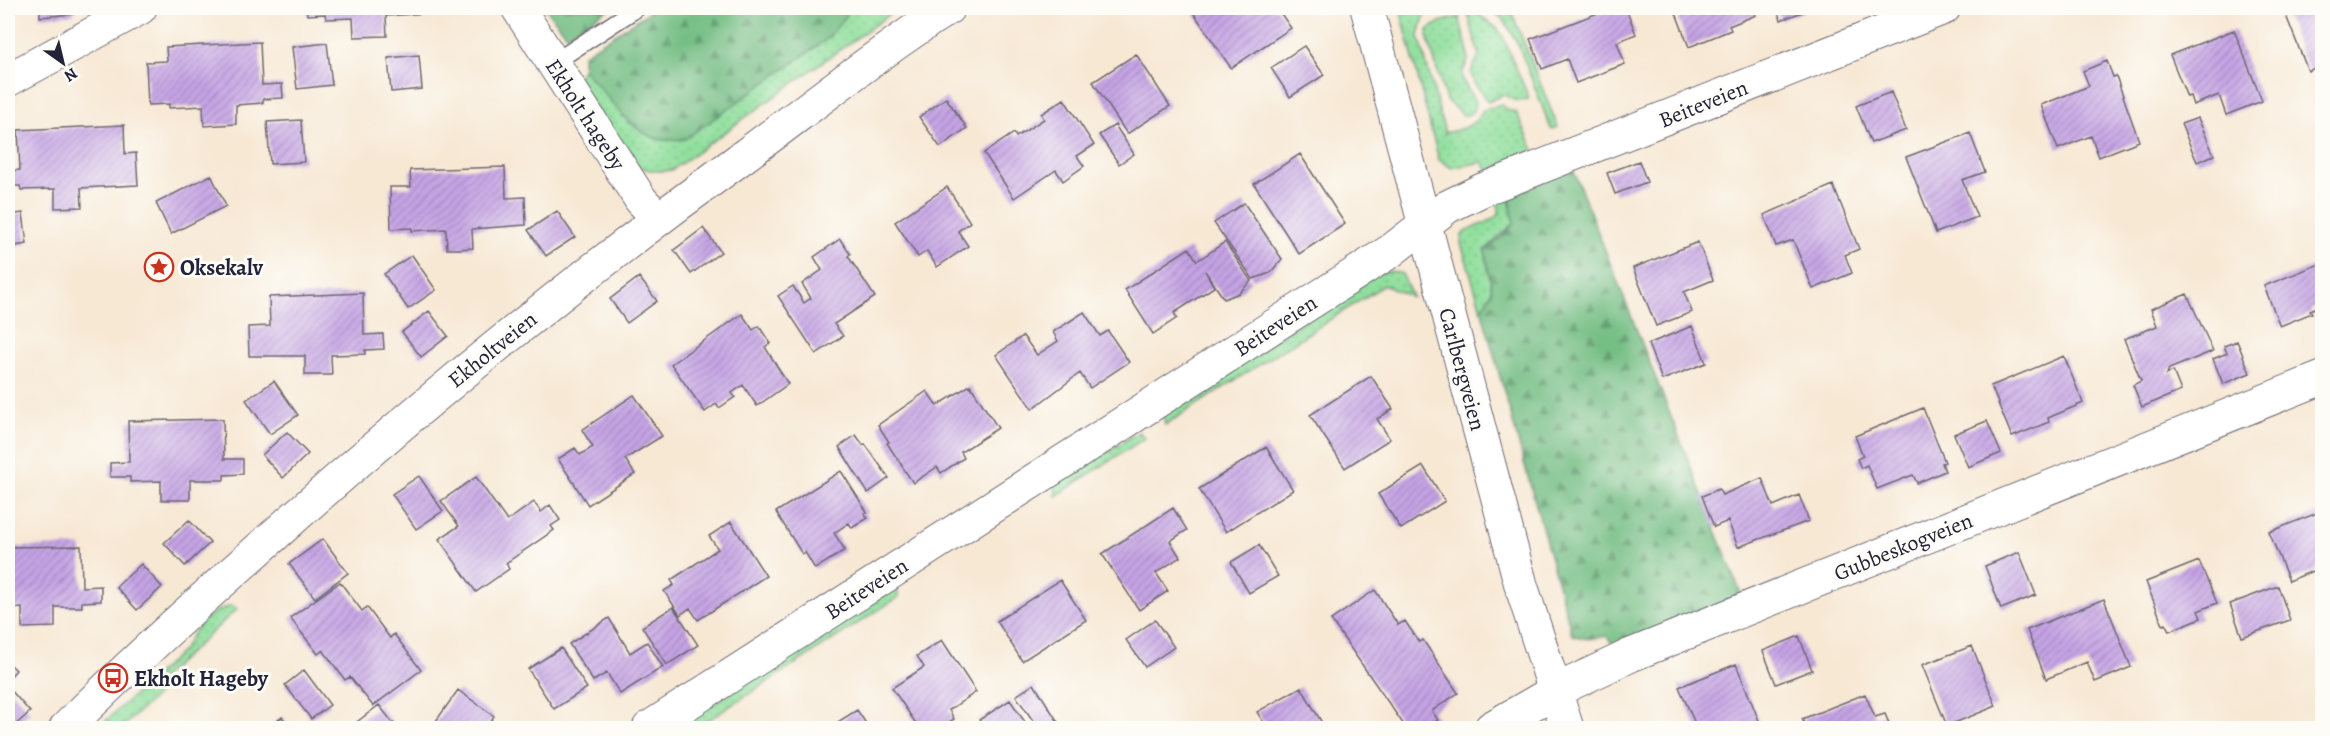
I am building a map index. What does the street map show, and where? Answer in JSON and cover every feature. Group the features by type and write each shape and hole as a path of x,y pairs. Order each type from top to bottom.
{"street":[{"path":"8,80 140,8"},
{"name":"Ekholt hageby","path":"518,8 641,200 658,218"},
{"name":"Ekholtveien","path":"66,729 108,686 346,470 465,370 658,218 948,8"},
{"name":"Carlbergveien","path":"1367,8 1521,585 1567,729"},
{"name":"Beiteveien","path":"660,724 1392,250 1447,207 1482,190 1944,8"},
{"name":"Gubbeskogveien","path":"1491,729 1555,691 1631,655 2322,378"}],"lane":[{"path":"553,63 637,8"}],"green space":[{"path":"545,8 610,8 567,35"},
{"path":"655,8 846,8 847,15 827,39 685,139 662,140 639,130 583,70 583,55"},
{"path":"846,8 898,8 672,170 650,170 630,162 576,78 583,70 599,84 630,124 846,15"},
{"path":"1400,8 1426,8 1419,36 1445,133 1472,124 1483,110 1501,104 1507,110 1516,112 1535,152 1488,171 1483,162 1452,168 1439,160"},
{"path":"1489,8 1510,8 1558,127 1551,129 1518,44 1504,20"},
{"path":"1473,10 1497,28 1502,35 1529,98 1522,101 1504,94 1488,102 1474,83 1471,72 1479,55 1469,18 1469,13"},
{"path":"1459,17 1468,51 1468,60 1462,74 1463,81 1476,103 1474,110 1468,115 1463,115 1446,100 1427,36 1428,30 1440,22"},
{"path":"1573,169 1742,596 1615,648 1607,636 1585,638 1572,634 1481,309 1492,292 1485,250 1502,237 1514,223 1508,195"},
{"path":"1508,195 1514,223 1485,250 1492,292 1481,309 1461,243 1462,235 1497,216 1500,213 1497,200"},
{"path":"1391,271 1402,274 1412,297 1384,285 1165,425 1162,412 1377,274"},
{"path":"1139,432 1145,438 1056,496 1055,483"},
{"path":"896,587 899,597 696,728 692,728 690,722 695,715"},
{"path":"232,605 237,609 162,678 167,686 121,728 98,728 181,652 204,620"}],"building":[{"path":"40,8 74,8 74,14 40,17"},
{"path":"306,8 441,8 441,12 386,16 387,36 354,37 353,18 326,19 325,14 307,15"},
{"path":"1190,8 1277,8 1291,28 1231,68"},
{"path":"1611,8 1626,8 1636,34 1617,42 1625,64 1576,83 1567,59 1542,69 1530,39"},
{"path":"1674,8 1753,8 1756,15 1729,26 1731,30 1689,47"},
{"path":"1776,8 1804,8 1805,11 1781,20"},
{"path":"2283,8 2322,8 2322,65 2308,71"},
{"path":"2234,30 2262,101 2226,115 2219,95 2193,105 2190,96 2187,97 2170,55"},
{"path":"260,42 262,85 282,84 283,98 263,99 263,103 236,105 236,124 204,126 203,106 169,108 169,104 148,105 146,62 167,61 166,47"},
{"path":"327,43 332,85 297,89 292,47"},
{"path":"1304,46 1324,75 1290,97 1271,68"},
{"path":"1136,54 1170,106 1127,134 1093,82"},
{"path":"419,55 422,89 391,92 388,58"},
{"path":"2107,61 2113,77 2116,76 2139,141 2099,157 2091,136 2058,149 2041,105 2089,86 2083,71"},
{"path":"1891,92 1906,130 1871,143 1856,106"},
{"path":"946,98 967,128 940,147 919,117"},
{"path":"1064,99 1094,145 1077,156 1084,166 1063,181 1056,170 1014,198 984,153 1014,133 1016,137 1044,119 1041,114"},
{"path":"2198,118 2214,155 2197,162 2181,124"},
{"path":"301,120 304,162 270,164 267,122"},
{"path":"124,125 125,154 136,153 138,185 81,188 82,207 55,208 55,189 21,190 20,186 8,186 8,171 20,170 18,130"},
{"path":"1115,125 1134,154 1119,164 1099,135"},
{"path":"1970,133 1985,172 1962,180 1977,217 1936,233 1906,157"},
{"path":"1300,154 1345,224 1299,254 1254,184"},
{"path":"1639,161 1647,182 1615,194 1607,173"},
{"path":"505,167 506,198 525,197 526,225 472,229 473,248 459,249 447,249 446,229 412,231 412,228 391,229 390,187 411,187 410,170"},
{"path":"211,175 226,206 171,234 156,203"},
{"path":"1833,185 1859,249 1845,255 1852,273 1813,289 1793,240 1776,246 1764,215"},
{"path":"947,187 970,222 958,231 968,246 937,267 927,251 918,257 895,222"},
{"path":"1244,203 1282,259 1270,273 1253,279 1214,223"},
{"path":"557,211 575,237 546,256 528,230"},
{"path":"23,213 27,244 8,247 8,215"},
{"path":"703,228 721,252 691,274 674,250"},
{"path":"840,239 850,254 848,256 875,297 834,324 843,336 816,354 778,296 793,286 804,303 811,298 802,284 822,270 814,257"},
{"path":"1225,242 1251,281 1239,293 1224,299 1205,271 1214,287 1174,313 1177,318 1153,334 1125,290 1189,248 1197,261"},
{"path":"1698,242 1713,280 1684,292 1692,312 1656,326 1633,268"},
{"path":"412,255 436,290 408,309 384,274"},
{"path":"2322,263 2322,305 2310,310 2312,313 2280,326 2264,286"},
{"path":"8,273 10,273 12,320 8,320"},
{"path":"639,277 657,301 627,323 610,299"},
{"path":"363,293 364,335 383,334 384,349 365,350 365,354 331,355 332,375 305,375 305,356 249,356 248,327 270,326 269,297"},
{"path":"2187,294 2213,351 2169,369 2167,374 2173,371 2181,391 2142,407 2133,385 2141,381 2124,339 2157,326 2151,309"},
{"path":"429,311 448,336 421,357 402,332"},
{"path":"1084,312 1100,336 1108,331 1129,362 1090,388 1080,373 1032,409 996,355 1023,336 1037,355 1058,341 1053,332"},
{"path":"742,314 753,330 759,326 770,343 765,347 788,384 757,406 743,385 732,393 735,397 719,408 716,404 705,412 671,364"},
{"path":"1692,326 1706,363 1662,380 1648,344"},
{"path":"2237,341 2250,373 2223,384 2213,359 2227,353 2224,346"},
{"path":"2064,356 2083,403 2048,418 2049,422 2012,437 1991,386"},
{"path":"1371,376 1393,409 1377,419 1390,439 1345,468 1310,415"},
{"path":"274,381 298,415 270,434 246,400"},
{"path":"970,385 998,428 961,452 964,458 941,473 937,467 913,483 878,425 927,391 937,406"},
{"path":"634,395 662,436 625,459 635,474 588,505 558,459 575,448 580,455 593,447 582,430"},
{"path":"1923,408 1945,462 1942,463 1945,471 1917,483 1913,475 1877,489 1867,465 1861,468 1857,459 1863,456 1855,436"},
{"path":"223,419 224,459 243,459 243,474 224,475 224,480 190,480 190,500 161,500 161,481 130,482 130,477 110,477 110,463 129,462 128,421"},
{"path":"1987,421 2001,453 1968,467 1954,434"},
{"path":"287,432 308,454 283,478 262,455"},
{"path":"856,435 889,478 868,493 839,447"},
{"path":"1266,447 1293,490 1226,532 1199,489"},
{"path":"1423,466 1445,501 1401,529 1378,494"},
{"path":"841,471 867,512 864,513 868,518 852,528 849,523 834,533 845,550 815,569 805,552 802,554 776,512"},
{"path":"419,476 443,511 416,529 392,494"},
{"path":"476,477 507,521 534,502 541,512 550,505 560,520 551,526 554,530 506,563 509,569 476,592 439,539 459,526 441,501"},
{"path":"1762,478 1773,506 1799,495 1809,521 1738,547 1728,521 1714,527 1702,496 1719,489 1722,495"},
{"path":"1173,508 1187,530 1170,541 1180,557 1156,573 1168,591 1139,610 1102,554"},
{"path":"2322,511 2322,567 2289,581 2269,532"},
{"path":"189,520 210,543 185,566 164,543"},
{"path":"731,522 766,576 698,620 690,608 680,615 664,591 674,585 671,580 718,549 709,536"},
{"path":"323,539 348,573 315,598 289,564"},
{"path":"1259,545 1278,576 1249,593 1231,562"},
{"path":"81,546 82,587 101,586 101,601 82,602 82,607 55,607 55,627 22,628 22,608 8,609 8,547"},
{"path":"2019,552 2036,595 2001,609 1985,566"},
{"path":"2199,561 2217,603 2198,611 2201,618 2169,631 2166,624 2163,625 2146,582"},
{"path":"141,564 162,587 137,610 116,587"},
{"path":"1060,580 1086,620 1022,661 997,621"},
{"path":"340,582 362,611 367,607 390,638 394,634 421,670 373,706 350,677 345,680 323,650 318,654 290,618"},
{"path":"2278,586 2290,620 2242,637 2230,604"},
{"path":"1375,590 1398,625 1405,621 1419,642 1423,640 1458,693 1432,711 1438,720 1425,728 1413,728 1411,725 1406,728 1331,620"},
{"path":"2104,599 2131,667 2095,682 2087,662 2046,679 2027,630"},
{"path":"673,607 698,645 667,665 642,627"},
{"path":"609,618 630,653 647,642 663,667 620,694 607,673 593,681 569,644"},
{"path":"1155,620 1174,647 1145,667 1126,640"},
{"path":"1799,636 1812,670 1776,684 1763,651"},
{"path":"942,640 976,692 949,710 954,719 940,728 919,728 892,688 924,667 917,656"},
{"path":"1972,646 1996,706 1947,726 1922,665"},
{"path":"561,648 587,688 554,709 528,669"},
{"path":"8,662 16,670 8,679"},
{"path":"1736,664 1762,728 1697,728 1679,687"},
{"path":"304,670 330,705 311,719 285,685"},
{"path":"1034,684 1058,722 1047,728 1038,728 1016,696"},
{"path":"1301,687 1325,728 1267,728 1257,712"},
{"path":"9,688 30,712 12,728 8,728"},
{"path":"458,690 494,716 487,727 489,728 431,728"},
{"path":"1865,694 1875,717 1885,714 1891,728 1806,728 1802,719"},
{"path":"1010,700 1029,728 985,728 979,720"},
{"path":"379,705 397,728 349,728"},
{"path":"857,710 869,728 828,728"},
{"path":"282,717 292,728 268,728"},
{"path":"518,721 526,727 527,724 533,728 512,728"}],"place":[{"name":"Oksekalv","path":"159,267"},
{"name":"Ekholt Hageby","path":"113,678"}]}
